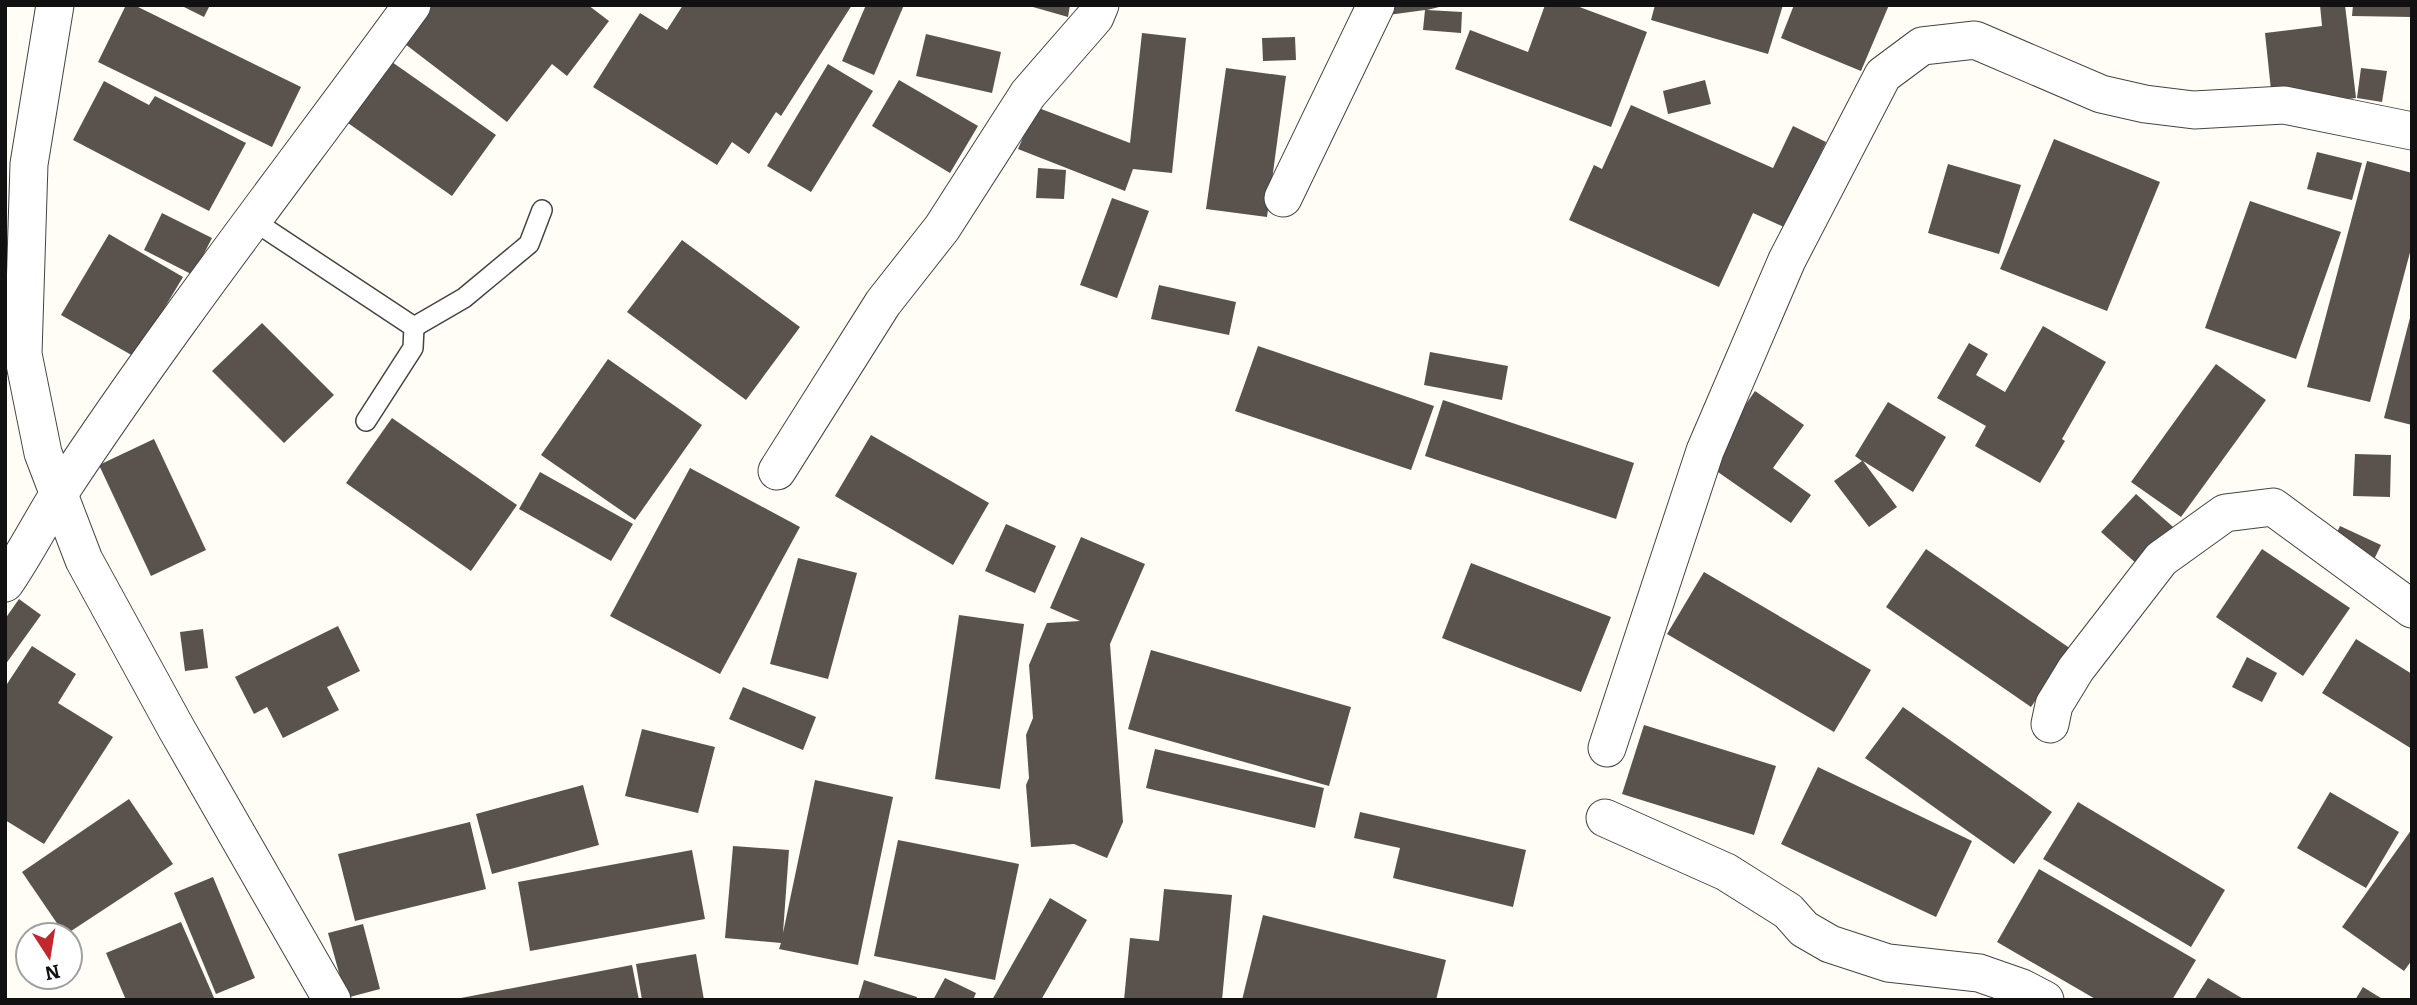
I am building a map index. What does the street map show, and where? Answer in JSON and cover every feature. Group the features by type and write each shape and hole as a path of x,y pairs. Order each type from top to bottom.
{"street":[{"path":"55,5 29,164 23,354 43,453 90,572 332,1000"},
{"path":"5,583 18,540 59,495 146,368 412,5"},
{"path":"777,471 883,303 942,228 1028,94 1095,17 1100,5"},
{"path":"1283,198 1376,5"},
{"path":"1607,748 1705,451 1787,260 1883,75 1922,47 1975,40 2101,94 2145,104 2194,110 2284,105 2412,131"},
{"path":"2050,723 2054,705 2076,668 2161,559 2225,513 2273,507 2412,609"},
{"path":"1605,818 1726,872 1788,912 1804,929 1830,944 1888,963 1979,973 2022,988 2045,1000"}],"lane":[{"path":"414,327 464,298 529,244 542,210"},
{"path":"254,220 414,327"},
{"path":"366,421 413,348 414,327"}],"building":[{"path":"126,5 134,5 301,87 272,147 98,62"},
{"path":"180,5 210,5 204,17"},
{"path":"408,5 588,5 609,21 567,76 552,64 507,122 388,31"},
{"path":"683,5 852,5 781,116 776,112 749,154 732,142 717,165 593,87 640,13 667,30"},
{"path":"866,5 904,5 874,75 842,61"},
{"path":"1026,5 1070,5 1068,17"},
{"path":"1387,5 1447,5 1427,10 1462,12 1461,33 1423,30 1425,10 1388,15"},
{"path":"1545,5 1574,5 1647,32 1611,127 1455,69 1470,30 1528,52"},
{"path":"1655,5 1783,5 1768,54 1651,20"},
{"path":"1794,5 1889,5 1861,71 1781,38"},
{"path":"2320,5 2345,5 2356,98 2273,109 2265,33 2322,26"},
{"path":"2353,5 2412,5 2412,17 2352,16"},
{"path":"1142,33 1186,38 1172,173 1133,169 1125,191 1018,149 1036,107 1130,143"},
{"path":"926,34 1001,52 992,93 916,76"},
{"path":"1295,37 1296,60 1263,61 1262,38"},
{"path":"372,48 496,135 452,196 328,109"},
{"path":"828,64 873,91 811,192 767,166"},
{"path":"1226,68 1286,76 1267,217 1206,209"},
{"path":"2361,68 2387,71 2382,102 2357,98"},
{"path":"899,80 978,126 950,173 872,126"},
{"path":"1705,80 1711,104 1668,114 1663,91"},
{"path":"104,81 149,105 155,96 246,143 209,211 73,140"},
{"path":"1631,105 1773,168 1793,126 1826,142 1786,228 1753,213 1719,287 1569,220 1594,165 1602,169"},
{"path":"2054,139 2160,182 2107,311 2000,269"},
{"path":"2317,152 2362,163 2352,200 2307,189"},
{"path":"2367,161 2412,173 2412,245 2370,402 2307,387"},
{"path":"1948,164 2021,185 1999,254 1928,233"},
{"path":"1038,168 1066,170 1064,199 1036,198"},
{"path":"1112,198 1149,211 1117,298 1080,285"},
{"path":"2250,201 2341,232 2296,359 2205,328"},
{"path":"162,213 212,238 193,275 144,250"},
{"path":"109,234 183,277 135,357 61,315"},
{"path":"682,240 800,327 746,400 627,312"},
{"path":"1159,285 1236,302 1229,335 1151,319"},
{"path":"2412,314 2412,425 2384,418"},
{"path":"262,323 334,395 284,443 212,371"},
{"path":"2043,326 2106,362 2040,483 1975,446 1986,426 1937,398 1969,343 1988,354 1976,375 2005,392"},
{"path":"1258,346 1434,406 1411,470 1235,411"},
{"path":"1430,352 1508,366 1502,400 1424,385"},
{"path":"608,359 702,425 635,520 541,455"},
{"path":"2216,364 2266,400 2181,517 2131,482"},
{"path":"1755,391 1804,425 1773,468 1811,495 1791,523 1705,463"},
{"path":"1443,400 1634,463 1616,519 1425,456"},
{"path":"1888,402 1946,437 1913,492 1863,461 1897,507 1869,527 1834,481 1862,461 1855,456"},
{"path":"392,418 517,505 471,571 346,483"},
{"path":"871,435 989,503 953,565 835,496"},
{"path":"154,439 206,550 151,576 99,465"},
{"path":"2355,454 2391,455 2390,497 2353,496"},
{"path":"690,468 800,527 720,674 610,616"},
{"path":"540,472 633,524 611,561 519,509"},
{"path":"2136,494 2181,534 2147,573 2101,532"},
{"path":"1006,524 1056,546 1035,593 985,571"},
{"path":"2340,526 2381,545 2368,572 2327,553"},
{"path":"1081,537 1145,564 1110,644 1123,822 1107,858 1074,844 1031,847 1026,785 1029,778 1026,735 1033,718 1029,665 1047,623 1080,621 1050,608"},
{"path":"1926,549 2071,649 2031,707 1886,607"},
{"path":"2262,549 2350,608 2303,676 2216,617"},
{"path":"798,558 857,573 828,679 770,664"},
{"path":"1471,563 1611,617 1581,692 1442,638"},
{"path":"1704,572 1871,670 1834,732 1667,634"},
{"path":"19,599 41,615 5,665 5,619"},
{"path":"959,615 1024,624 1000,789 935,779"},
{"path":"338,626 360,671 327,687 339,710 283,738 267,707 254,714 235,677"},
{"path":"203,629 208,668 185,671 180,632"},
{"path":"2356,639 2412,674 2412,749 2322,693"},
{"path":"32,646 76,674 58,703 113,737 44,844 5,820 5,687"},
{"path":"1151,650 1351,707 1329,786 1128,729"},
{"path":"2247,657 2277,673 2262,702 2232,687"},
{"path":"743,687 816,717 803,750 729,719"},
{"path":"1903,707 2052,812 2014,864 1865,758"},
{"path":"1644,725 1776,766 1754,835 1622,794"},
{"path":"642,729 715,747 698,813 625,796"},
{"path":"1155,749 1324,788 1315,828 1146,788"},
{"path":"1818,767 1972,841 1936,917 1781,844"},
{"path":"815,780 893,797 858,965 779,949 781,943 725,938 733,846 789,850 783,933"},
{"path":"583,785 599,845 492,874 476,814"},
{"path":"2330,792 2399,832 2366,888 2297,848"},
{"path":"129,799 173,864 84,923 55,921 22,872"},
{"path":"2078,802 2225,890 2191,947 2043,859"},
{"path":"1360,812 1526,850 1513,907 1393,878 1400,848 1354,838"},
{"path":"470,822 486,889 355,921 338,854"},
{"path":"2412,829 2412,960 2404,971 2342,927"},
{"path":"898,840 1019,864 995,980 874,956"},
{"path":"692,850 705,919 530,951 518,882"},
{"path":"2039,869 2196,960 2172,1000 2097,1000 1997,942"},
{"path":"213,877 255,978 216,994 174,893"},
{"path":"1164,889 1232,895 1222,1000 1124,1000 1130,938 1159,941"},
{"path":"1050,898 1087,920 1041,1000 992,1000"},
{"path":"1263,915 1446,960 1436,1000 1242,1000"},
{"path":"181,922 215,1000 126,1000 106,953"},
{"path":"363,924 380,989 346,998 328,933"},
{"path":"696,954 704,1000 642,1000 636,964"},
{"path":"632,965 639,1000 461,1000 461,998"},
{"path":"945,978 976,993 973,1000 933,1000"},
{"path":"2208,978 2245,1000 2194,1000"},
{"path":"864,980 917,997 916,1000 858,1000"},
{"path":"2363,987 2384,1000 2355,1000"}]}
